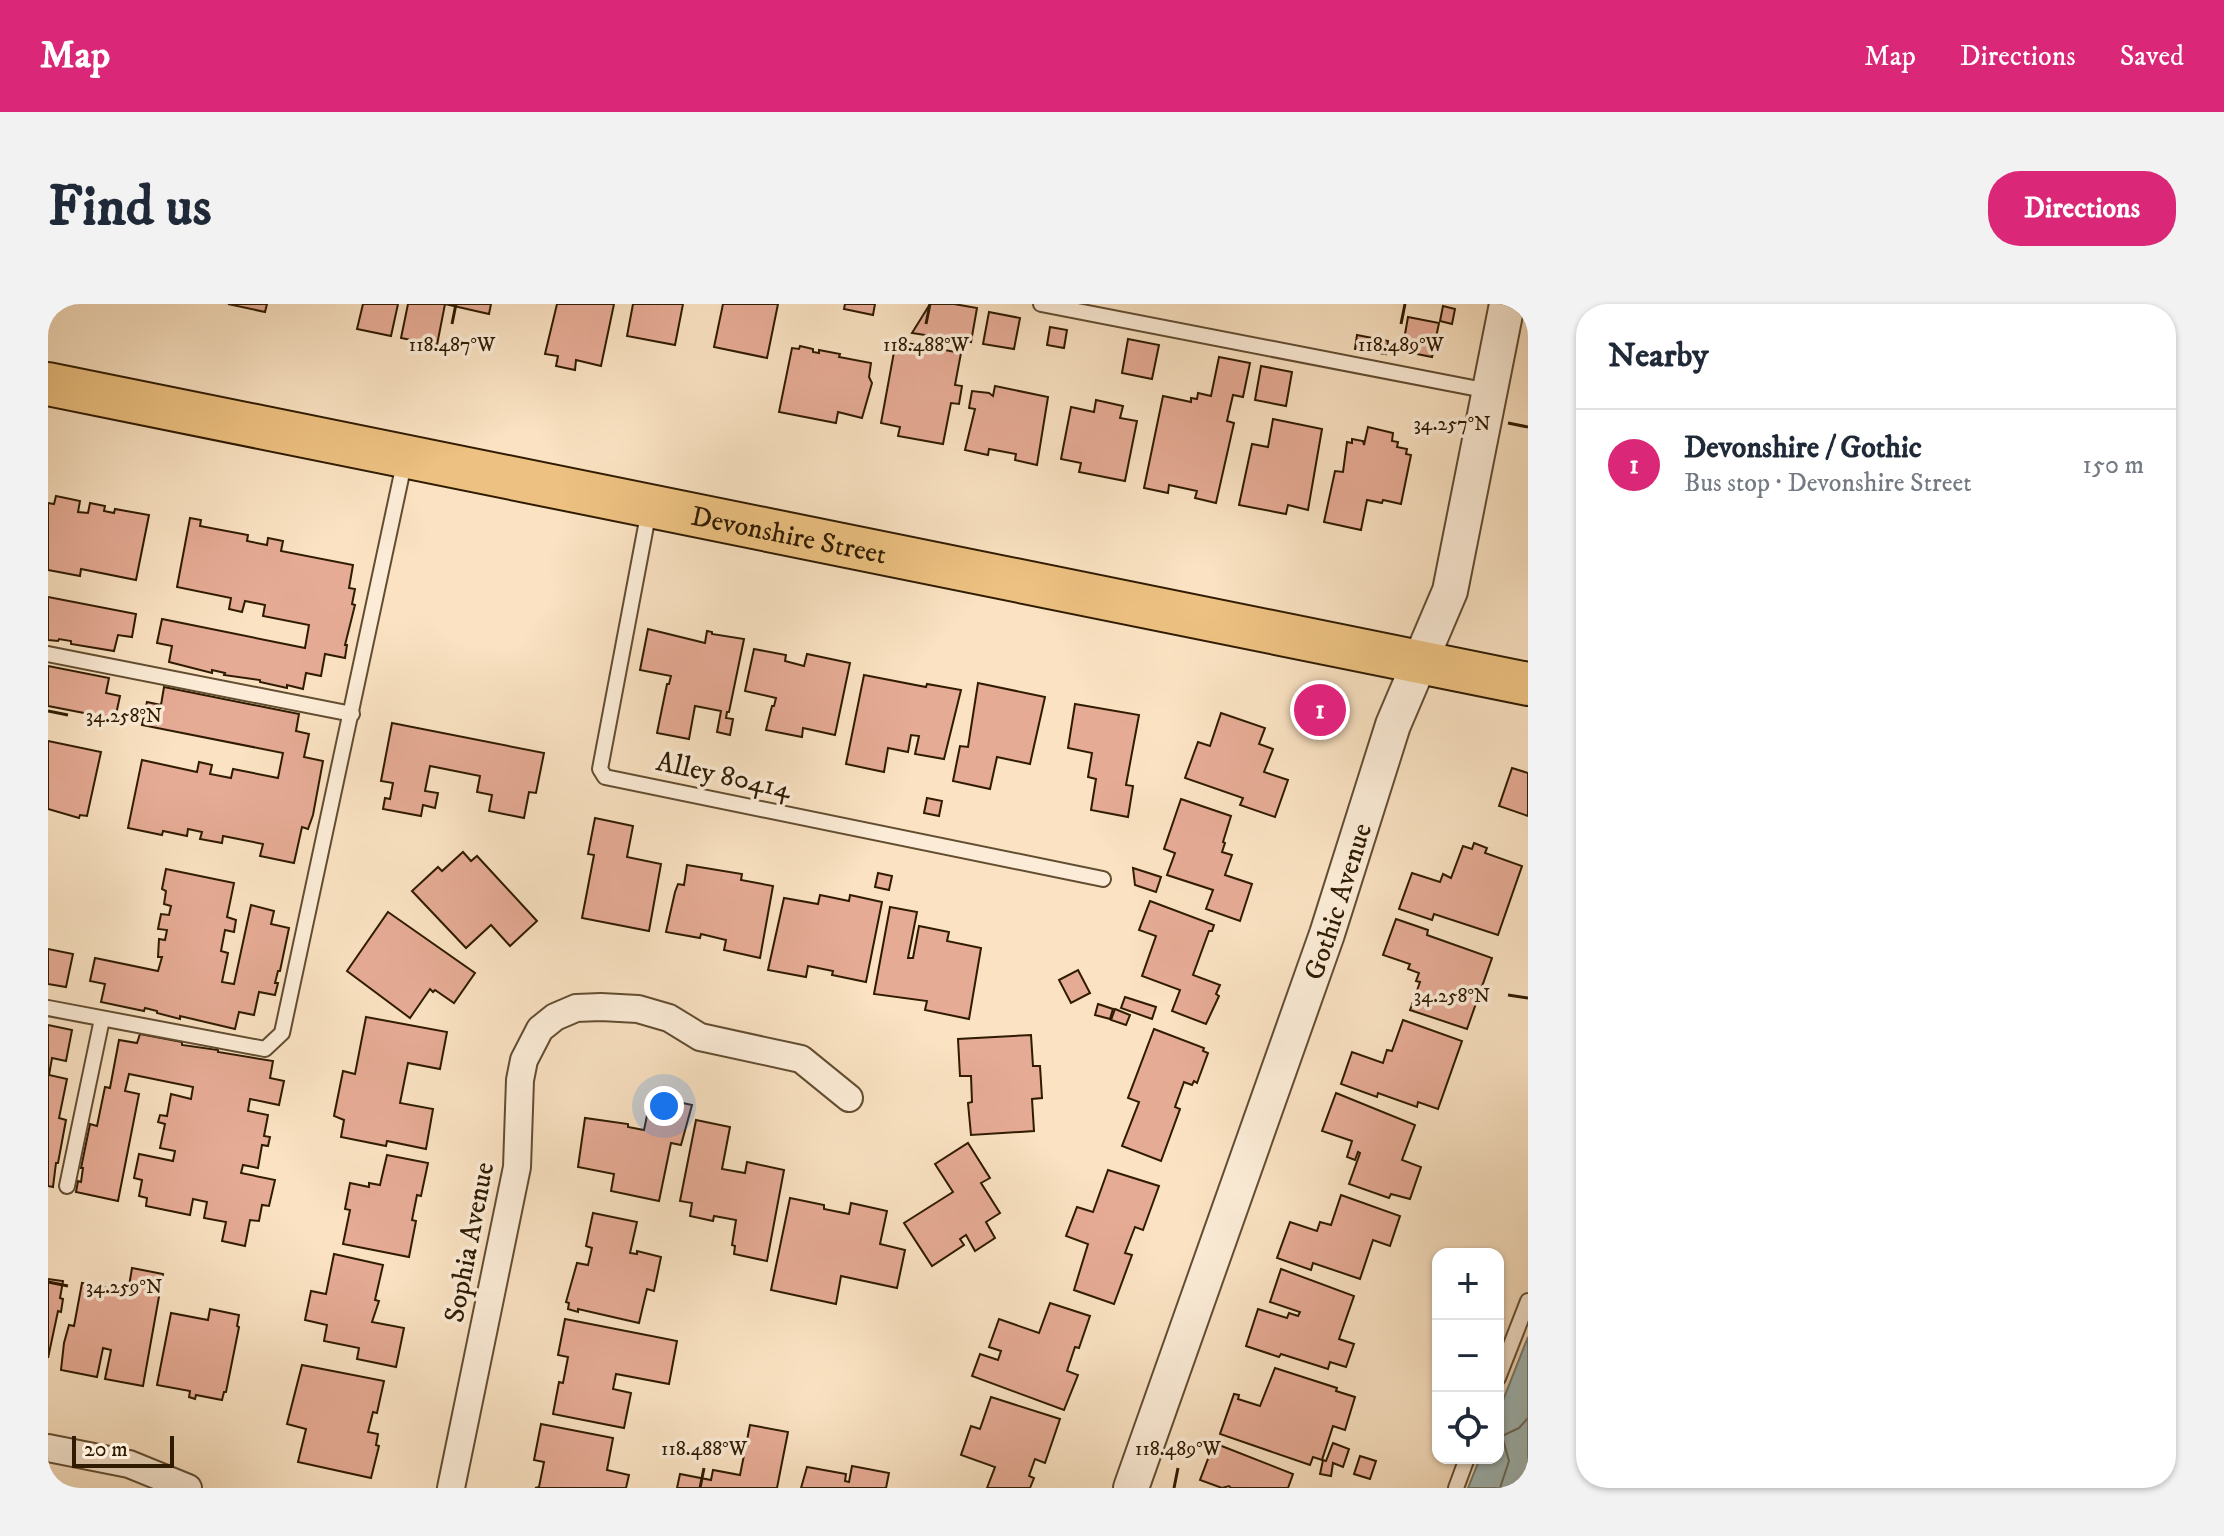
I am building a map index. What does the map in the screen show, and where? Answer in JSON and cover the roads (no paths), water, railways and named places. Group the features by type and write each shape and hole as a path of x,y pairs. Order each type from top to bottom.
{"main road":[{"name":"Devonshire Street","path":"48,384 1528,684"}],"street":[{"name":"Gothic Avenue","path":"1131,1488 1327,934 1390,734 1450,591 1507,304"},
{"name":"Sophia Avenue","path":"451,1488 517,1167 522,1070 532,1041 540,1029 555,1017 576,1008 638,1009 669,1018 700,1037 801,1059 849,1098"},
{"path":"48,1448 129,1464 188,1488"}],"lane":[{"path":"1041,304 1489,391"},
{"path":"48,1008 265,1049 282,1033 406,456"},
{"name":"Alley 80414","path":"650,506 600,769 605,777 1103,879"},
{"path":"48,654 352,714"},
{"path":"67,1186 102,1019"},
{"path":"1504,1363 1528,1301"},
{"path":"1456,1488 1465,1464"}],"water":[{"path":"1528,1337 1528,1488 1468,1488 1478,1464 1504,1464 1504,1398"}],"place":[{"name":"Devonshire / Gothic","path":"1320,710"}]}
